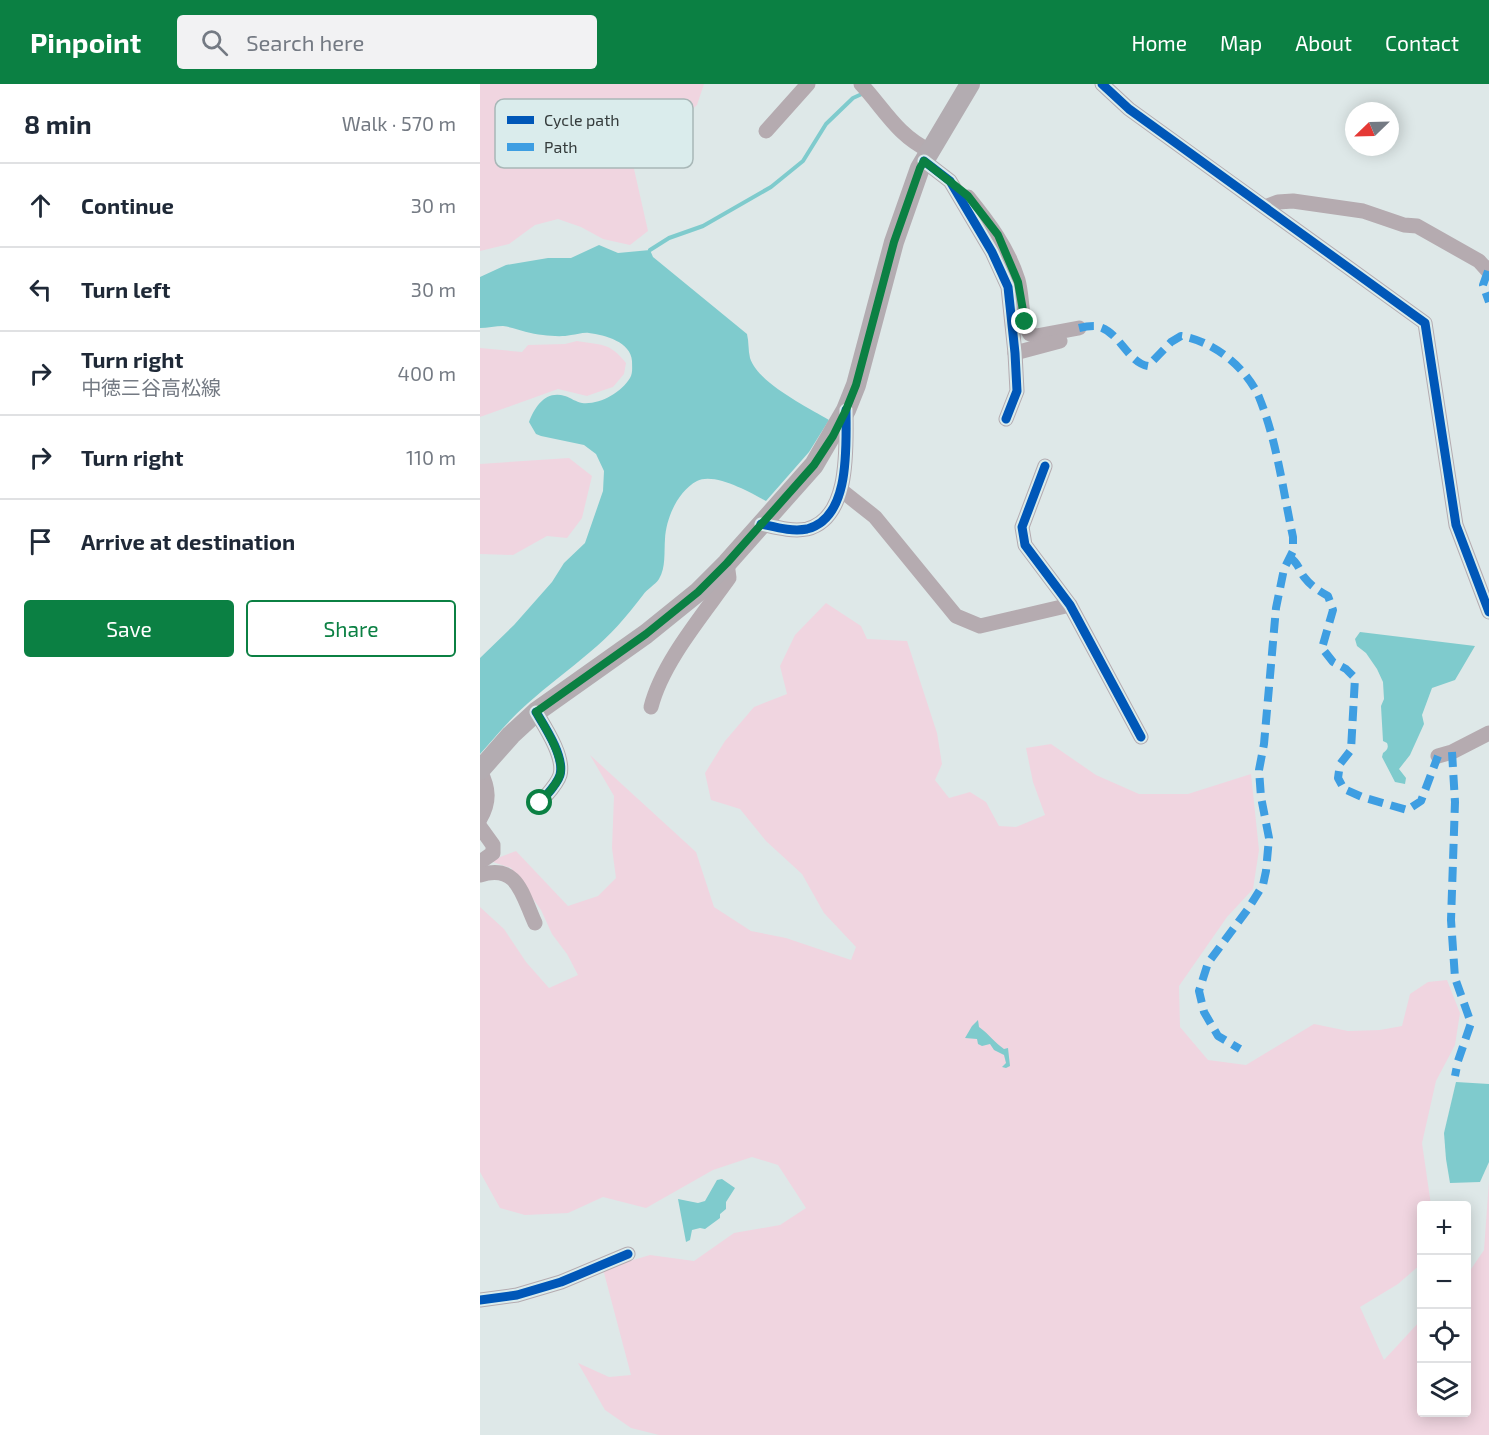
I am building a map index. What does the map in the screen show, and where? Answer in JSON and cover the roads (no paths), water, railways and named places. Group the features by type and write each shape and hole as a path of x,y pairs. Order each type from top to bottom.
{"main road":[{"path":"480,770 511,735 536,712 646,634 698,592 727,563 814,465 846,410 856,385 894,242 920,168 970,84"}],"street":[{"path":"766,131 808,84"},
{"path":"1102,84 1129,109 1425,323 1456,525 1489,612"},
{"path":"864,88 899,131 916,144 950,181 968,196 998,235 1018,282 1025,322 1030,334 1035,336 1079,328 1070,338 1015,354"},
{"path":"950,181 992,252 1008,287 1017,391 1006,419"},
{"path":"1265,207 1278,202 1293,201 1363,211 1404,225 1417,226 1479,261 1488,271 1489,268"},
{"path":"761,524 786,529 807,529 822,521 836,505 845,454 846,410"},
{"path":"1045,466 1022,527 1025,545 1070,605 1141,737"},
{"path":"840,490 875,517 956,616 980,626 1070,605"},
{"path":"651,707 655,690 672,660 729,578 727,563"},
{"path":"536,712 561,763 560,776 540,803"},
{"path":"1438,756 1452,752 1489,733"},
{"path":"480,770 485,780 488,796 487,808 480,819"},
{"path":"480,827 493,845 493,853 480,862"},
{"path":"480,875 500,871 509,875 516,882 535,923"},
{"path":"480,1300 517,1295 561,1282 628,1254"}],"water":[{"path":"599,245 618,253 650,250 653,257 747,334 750,358 763,376 784,394 829,420 809,452 766,501 733,485 713,479 697,481 684,491 671,514 666,531 663,570 657,581 604,639 521,710 480,754 480,658 514,625 552,582 564,563 585,543 603,491 604,471 596,454 584,445 536,434 529,422 538,405 552,395 565,396 582,403 595,402 609,397 621,389 631,376 632,361 631,354 622,344 602,336 587,333 553,336 503,326 480,328 480,277 506,265 548,258 571,258"},
{"path":"1360,632 1475,646 1455,680 1432,688 1422,715 1424,724 1410,755 1399,769 1406,778 1405,784 1395,782 1382,757 1388,746 1383,741 1381,706 1384,699 1383,682 1366,653 1357,646 1355,639"},
{"path":"978,1020 979,1027 1004,1049 1008,1048 1010,1066 1002,1067 1006,1063 1004,1055 994,1050 990,1044 982,1046 978,1044 977,1039 965,1038"},
{"path":"1456,1082 1489,1084 1489,1162 1480,1182 1450,1183 1444,1133"},
{"path":"722,1179 735,1188 726,1202 726,1209 720,1214 720,1218 705,1229 692,1230 690,1240 686,1242 678,1199 698,1203 705,1201 717,1180"}],"waterway":[{"path":"650,250 669,238 703,226 771,187 803,161 826,124 853,98 864,93"}]}
